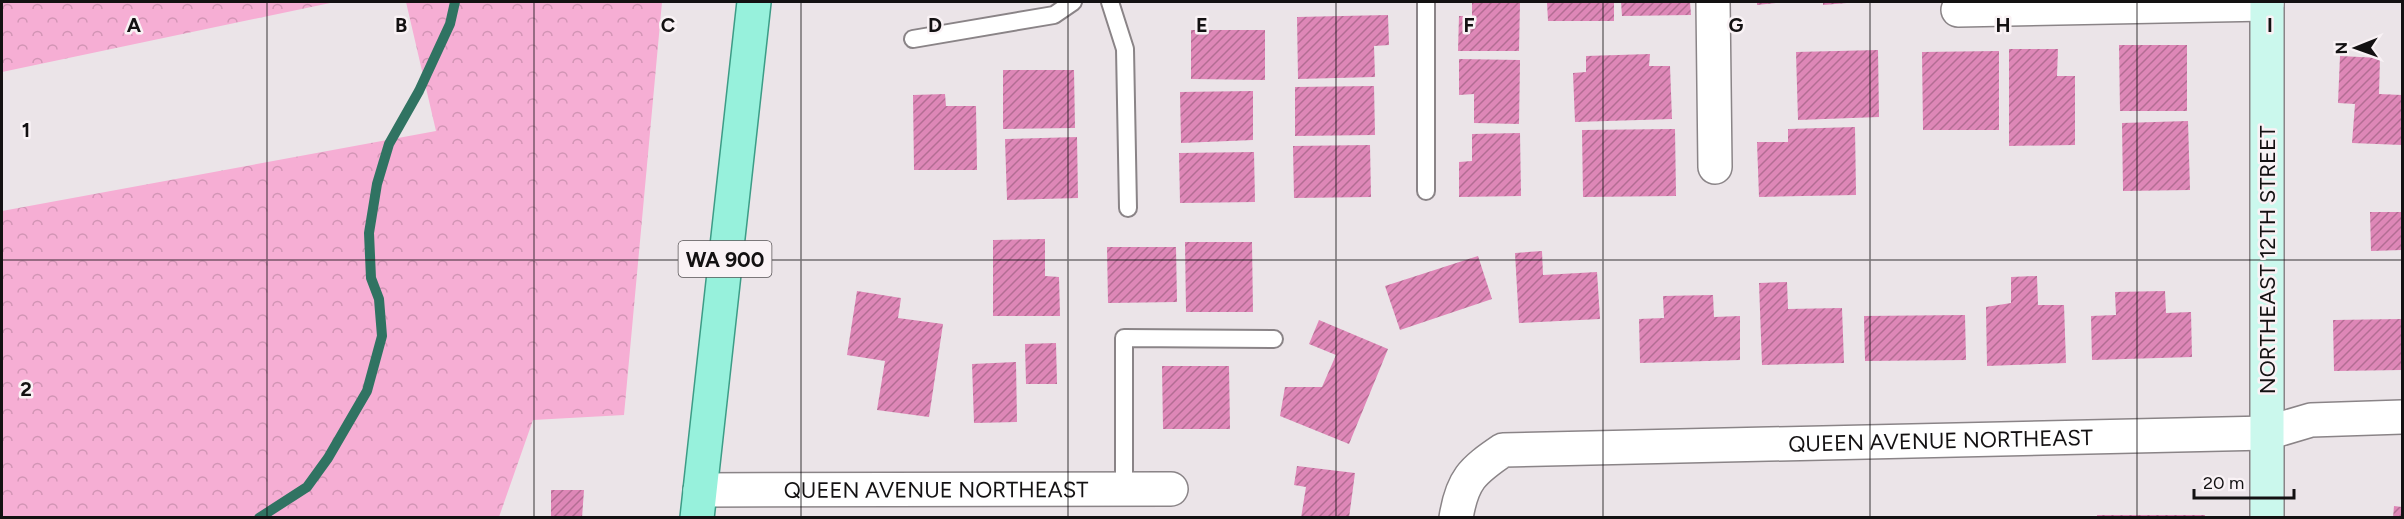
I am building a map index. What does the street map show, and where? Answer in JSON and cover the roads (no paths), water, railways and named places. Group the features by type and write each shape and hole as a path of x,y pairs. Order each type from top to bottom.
{"main road":[{"name":"WA 900","path":"699,504 754,2"}],"street":[{"path":"1713,2 1715,167"},
{"path":"1958,10 2267,3"},
{"name":"NORTHEAST 12TH STREET","path":"2267,3 2267,518"},
{"name":"QUEEN AVENUE NORTHEAST","path":"1456,518 1460,493 1480,466 1503,450 2267,433 2311,420 2403,417"},
{"name":"QUEEN AVENUE NORTHEAST","path":"699,504 1171,489"}],"lane":[{"path":"914,39 1054,15 1073,2"},
{"path":"1110,2 1125,49 1128,208"},
{"path":"1425,2 1426,191"},
{"path":"1124,489 1124,338 1274,339"}],"waterway":[{"path":"259,518 307,487 328,458 367,391 382,336 379,299 371,278 369,233 377,184 389,144 419,91 450,24 455,2"}]}
